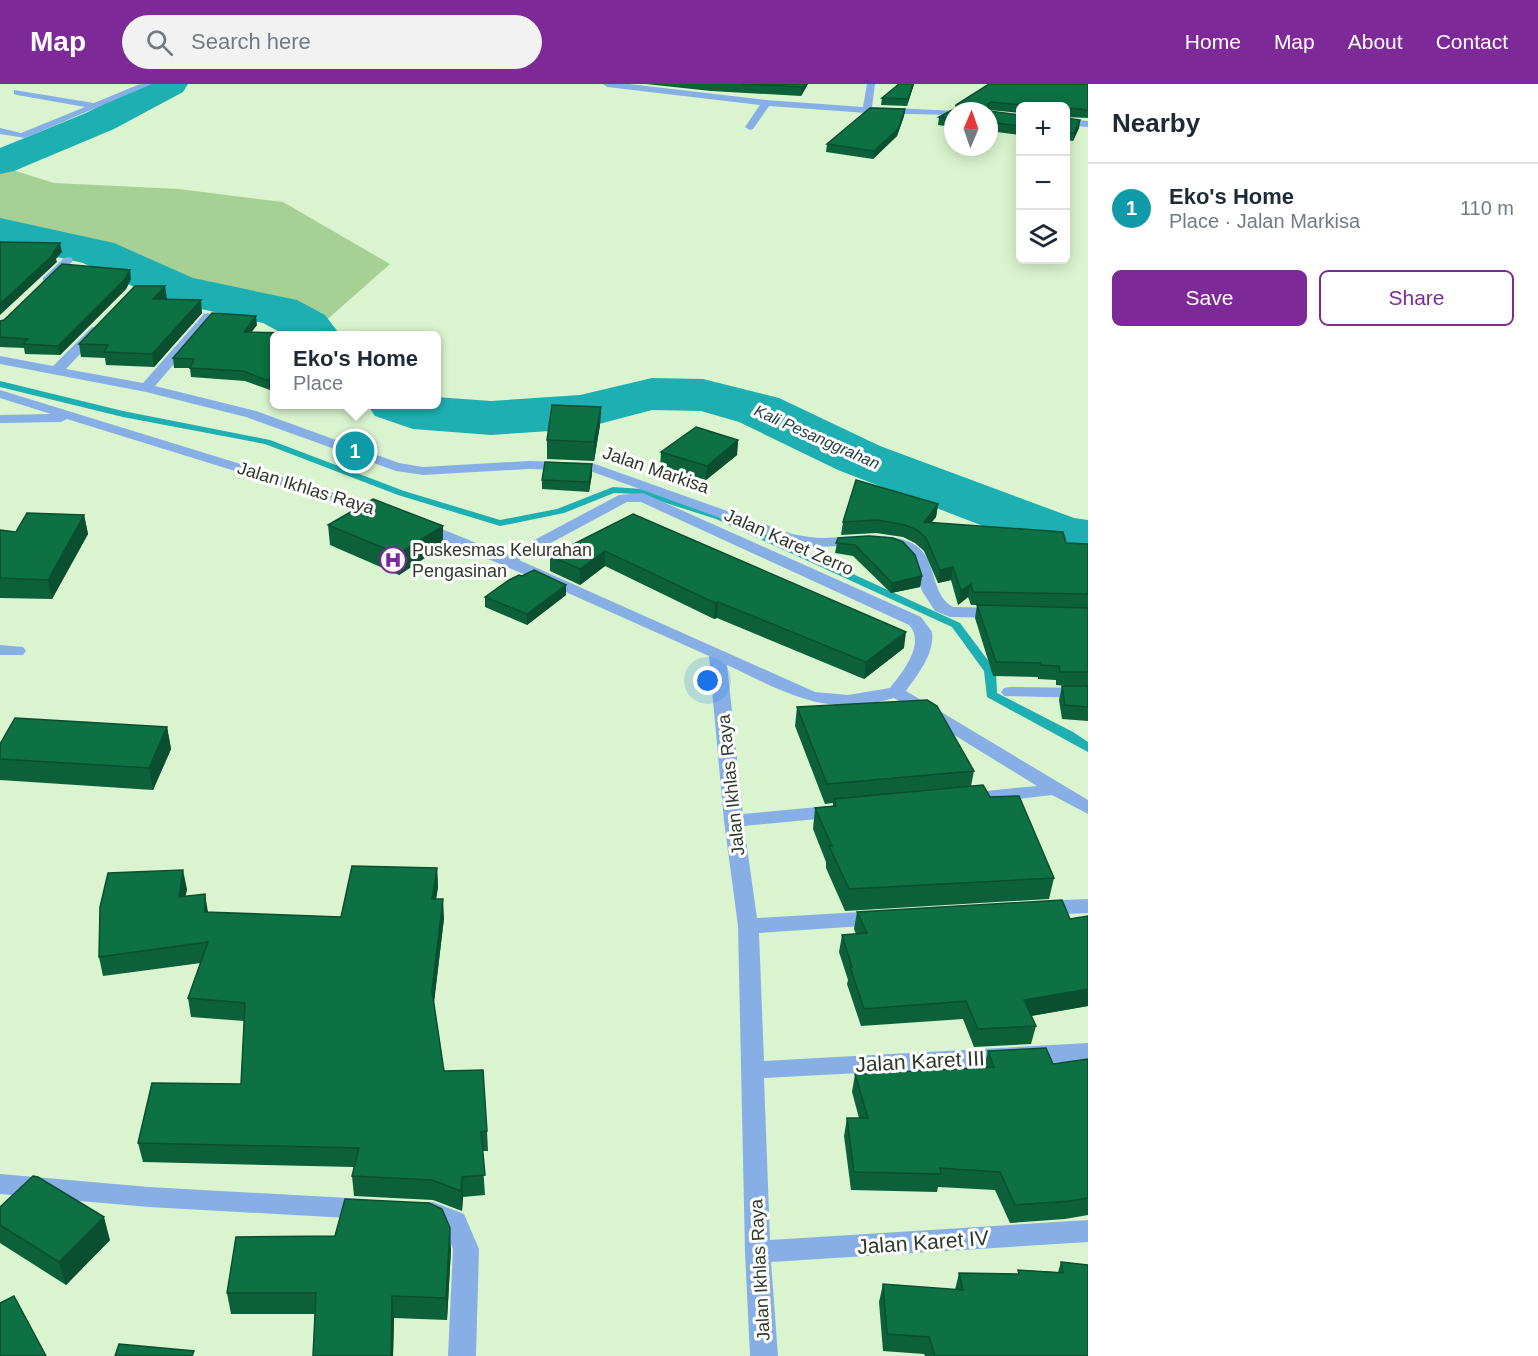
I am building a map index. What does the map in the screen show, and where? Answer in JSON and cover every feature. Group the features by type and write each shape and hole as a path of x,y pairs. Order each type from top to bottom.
{"street":[{"path":"0,130 22,136 148,84"},
{"path":"607,84 766,103 867,110 944,112"},
{"path":"867,110 871,84"},
{"path":"17,92 95,106"},
{"path":"750,127 766,103"},
{"path":"1070,122 1087,121"},
{"path":"34,292 68,260"},
{"path":"146,388 208,317"},
{"path":"57,370 107,319"},
{"name":"Jalan Markisa","path":"0,360 146,388 251,414 396,467 423,471 529,465 592,467 789,538 813,542 875,541 910,548 917,554 934,598 943,610 1019,613"},
{"name":"Jalan Ikhlas Raya","path":"0,394 403,518 507,560 717,653 734,821 748,926 758,1252 764,1356"},
{"path":"0,419 80,418"},
{"name":"Jalan Karet Zerro","path":"507,560 624,498 643,497 915,621 924,631 925,640 909,674 896,692"},
{"path":"717,653 813,698 844,702 872,700 896,692 1088,808"},
{"path":"1010,692 1088,693"},
{"path":"943,801 1054,788"},
{"path":"734,821 862,808"},
{"path":"1018,910 1088,906"},
{"path":"748,926 900,917"},
{"name":"Jalan Karet III","path":"752,1071 1088,1052"},
{"path":"0,1184 149,1197 433,1213 455,1222 466,1249 462,1356"},
{"name":"Jalan Karet IV","path":"758,1252 1088,1231"}],"green space":[{"path":"0,166 54,183 179,189 283,202 390,264 312,331 284,307 187,295 74,246 0,231"}],"building":[{"path":"742,84 804,84 802,87"},
{"path":"899,84 913,84 908,99 882,98"},
{"path":"989,84 1088,84 1088,110 1070,108 1070,102 1016,102 1016,104 961,102"},
{"path":"870,108 905,109 898,129 874,151 827,144"},
{"path":"998,112 1016,114 1016,125 998,123"},
{"path":"1070,119 1080,120 1074,133 1070,133"},
{"path":"0,242 60,243 53,253 55,253 0,304"},
{"path":"62,264 130,270 125,279 58,346 23,344 28,339 0,337 0,321 4,320"},
{"path":"135,286 165,286 153,299 201,300 152,354 104,352 108,345 79,344"},
{"path":"212,313 256,316 244,332 270,333 269,381 243,371 190,368 194,359 173,358"},
{"path":"552,405 601,407 594,442 547,440"},
{"path":"696,427 738,440 707,466 661,452"},
{"path":"545,462 592,464 589,482 542,480"},
{"path":"856,480 938,504 924,522 1063,532 1066,543 1088,544 1088,594 973,592 971,584 961,591 953,567 940,570 926,538 917,530 905,525 878,520 843,522"},
{"path":"373,499 443,526 398,554 328,525"},
{"path":"27,513 84,515 48,580 0,578 0,530 16,532"},
{"path":"633,514 906,632 866,662 718,602 715,603 605,551 580,569 550,556"},
{"path":"869,536 893,538 903,542 915,555 922,576 892,583 855,545 836,543 838,538"},
{"path":"534,570 566,585 527,614 485,597 509,580"},
{"path":"977,605 1088,608 1088,672 1060,672 1059,666 1041,665 1041,663 996,662"},
{"path":"1062,686 1088,686 1088,707 1065,705"},
{"path":"927,700 937,706 974,771 827,784 797,707"},
{"path":"15,718 167,727 149,768 0,759 0,744"},
{"path":"983,785 990,797 1019,796 1054,878 849,889 815,808 836,806 834,799"},
{"path":"352,866 437,868 432,899 443,899 432,991 444,1071 483,1070 487,1131 481,1132 485,1175 462,1177 461,1191 432,1180 352,1176 359,1148 138,1143 152,1083 241,1084 245,1003 188,998 208,942 99,957 100,907 108,873 183,870 179,897 205,894 205,912 341,917"},
{"path":"1062,900 1070,919 1088,916 1088,989 1024,1000 1036,1026 978,1029 966,1001 864,1009 842,935 867,933 857,912"},
{"path":"1046,1048 1053,1064 1088,1059 1088,1198 1015,1205 1000,1172 940,1168 941,1174 854,1172 847,1118 868,1118 855,1074 994,1067 988,1051"},
{"path":"33,1176 104,1217 59,1262 0,1225 0,1207"},
{"path":"345,1199 429,1203 442,1209 450,1228 446,1298 392,1296 391,1356 313,1356 316,1293 227,1293 236,1237 335,1236"},
{"path":"1061,1262 1088,1265 1088,1356 935,1356 929,1337 887,1334 883,1284 963,1290 959,1273 1019,1274 1018,1270 1063,1273"},
{"path":"14,1296 46,1356 0,1356 0,1303"},
{"path":"119,1344 194,1351 192,1356 115,1356"}],"waterway":[{"name":"Kali Pesanggrahan","path":"0,162 100,121 170,84"},
{"name":"Kali Pesanggrahan","path":"0,231 98,253 179,290 279,311 307,326 312,331"},
{"path":"0,384 123,414 267,442 401,493 500,523 560,511 613,490 639,491 720,517 956,625 990,671 991,695 1069,735 1088,748"},
{"name":"Kali Pesanggrahan","path":"406,409 413,412 491,418 580,412 652,394 703,395 759,410 859,458 1062,535 1088,539"}],"place":[{"name":"Eko's Home","path":"355,451"},
{"name":"Puskesmas Kelurahan Pengasinan","path":"393,560"}]}
